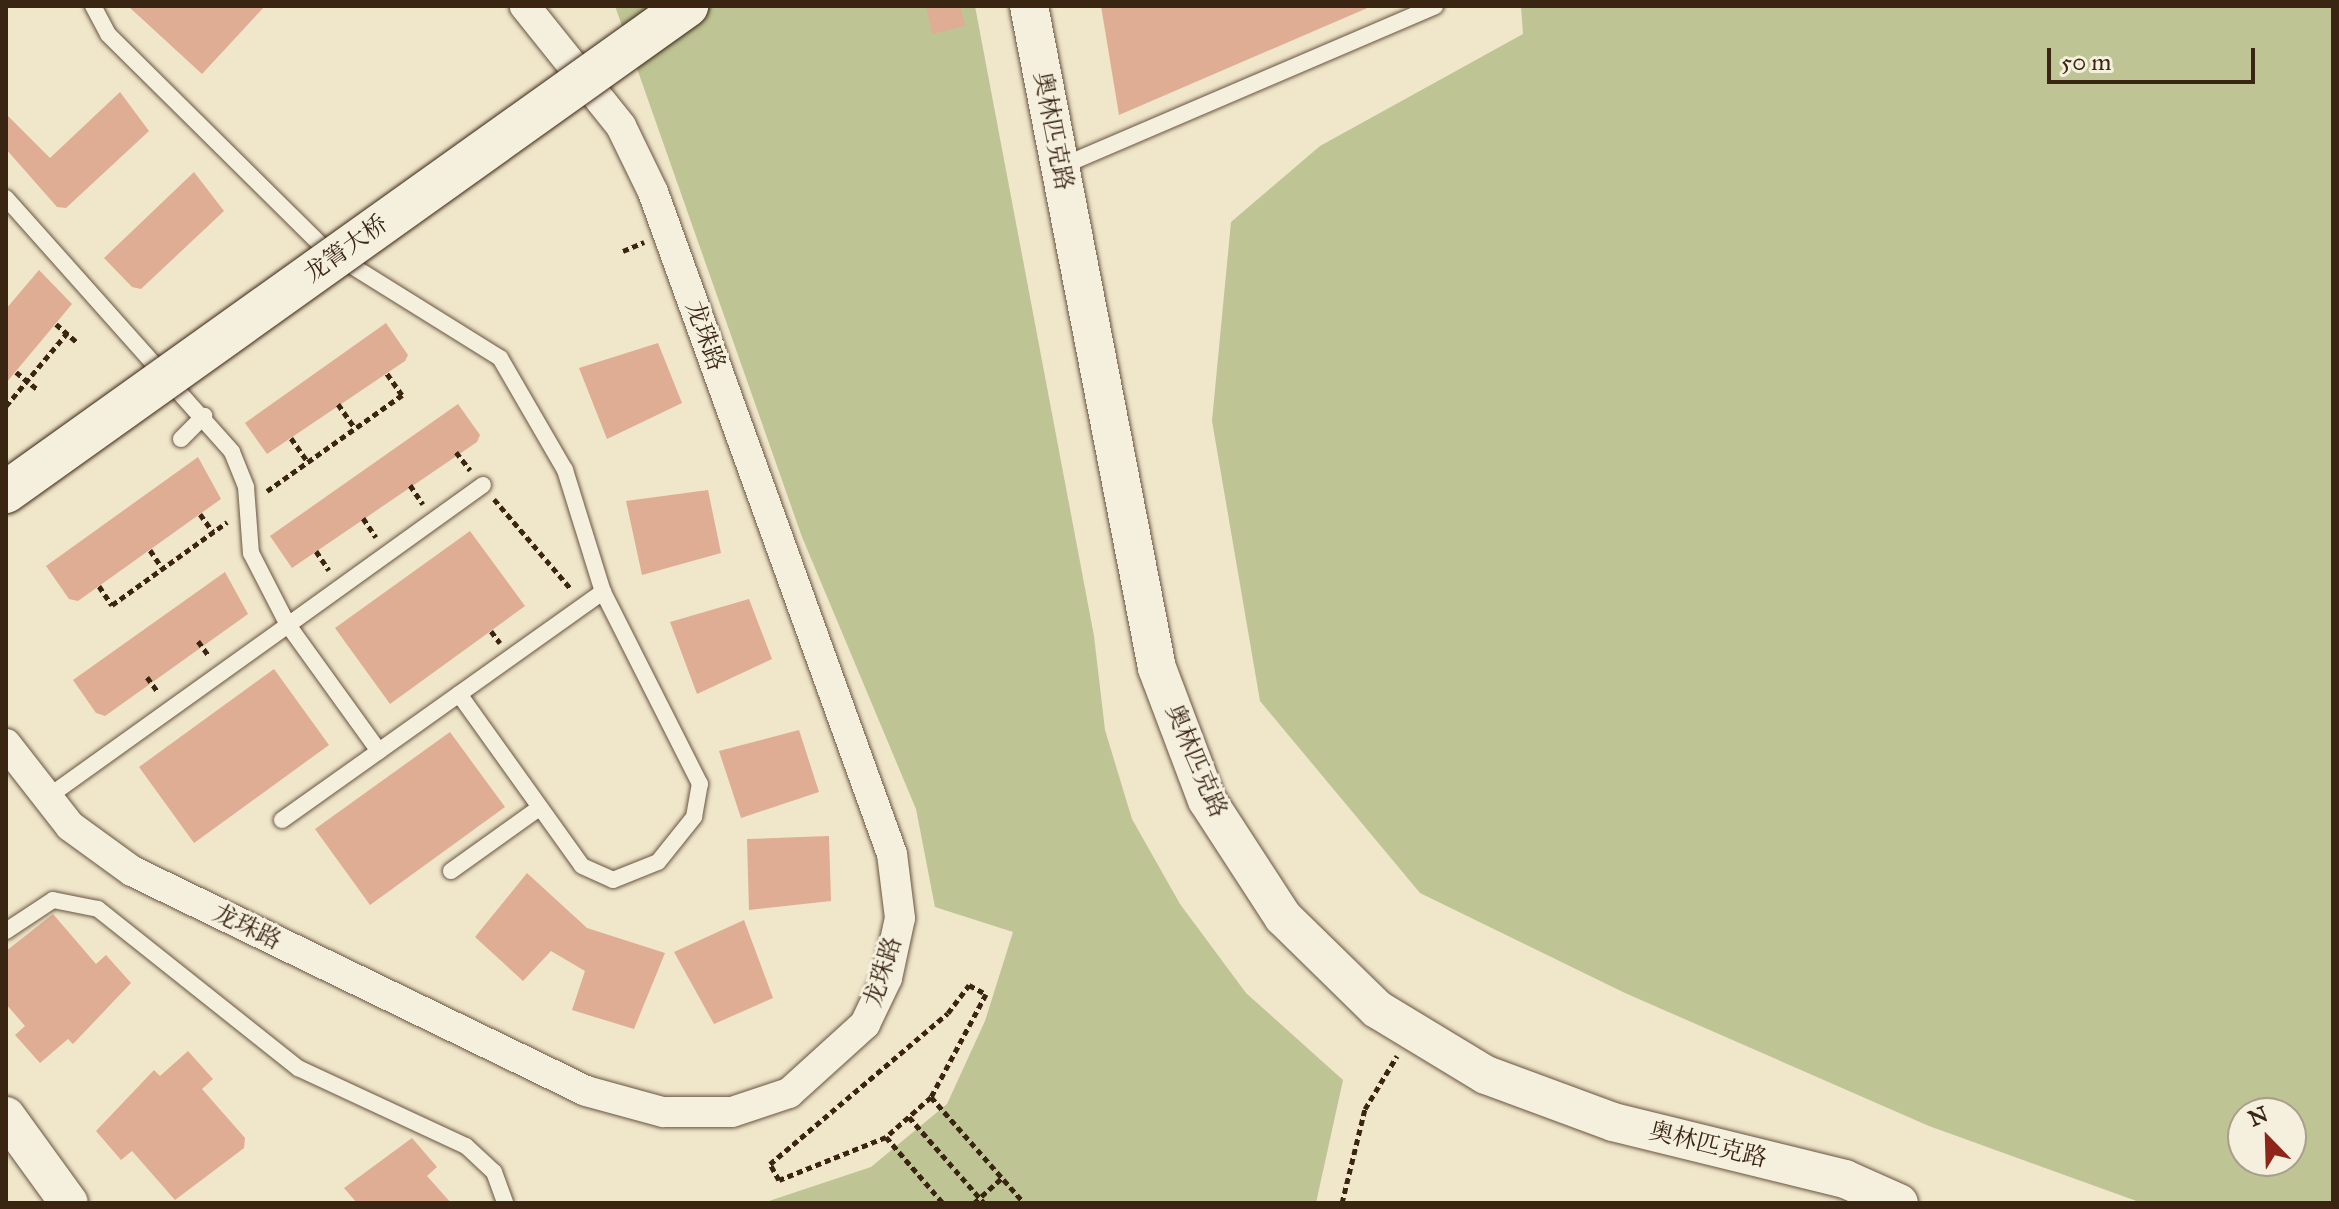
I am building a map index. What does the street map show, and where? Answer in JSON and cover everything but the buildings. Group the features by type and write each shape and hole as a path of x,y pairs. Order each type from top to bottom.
{"main road":[{"name":"龙箐大桥","path":"6,492 687,6"}],"street":[{"name":"奥林匹克路","path":"1029,6 1157,668 1207,800 1283,917 1410,1033 1486,1075 1613,1122 1845,1179 1899,1203"},
{"name":"龙珠路","path":"6,744 45,799 132,871 586,1091 663,1112 732,1112 789,1093 865,1024 887,978 900,918 892,854 653,192 621,126 538,12"},
{"path":"6,1116 69,1203"}],"lane":[{"path":"93,6 108,34 325,249 500,358 565,470 603,592 694,768 700,801 658,862 613,880 582,866 459,694"},
{"path":"1060,167 1435,6"},
{"path":"6,198 204,416 239,463 251,553 288,625 379,751"},
{"path":"181,439 204,416"},
{"path":"45,799 483,485"},
{"path":"282,820 603,592"},
{"path":"451,871 539,808"},
{"path":"6,931 53,900 98,909 298,1068 466,1146 494,1172 505,1203"}],"path":[{"path":"623,251 631,246"},
{"path":"56,324 77,342"},
{"path":"6,406 65,332"},
{"path":"99,586 112,605 402,395 385,371"},
{"path":"16,372 38,390"},
{"path":"338,404 355,428"},
{"path":"291,438 308,462"},
{"path":"456,452 584,604"},
{"path":"410,485 421,501"},
{"path":"200,514 213,532"},
{"path":"363,518 374,534"},
{"path":"150,550 163,569"},
{"path":"316,551 327,567"},
{"path":"198,641 209,657"},
{"path":"147,677 158,693"},
{"path":"969,985 986,994 931,1097 886,1137 779,1180 770,1164 873,1078 969,985"},
{"path":"1342,1203 1365,1109 1410,1033"},
{"path":"866,1071 873,1078"},
{"path":"931,1097 1024,1203"},
{"path":"909,1117 979,1201 1002,1178"},
{"path":"886,1137 943,1203"}],"green space":[{"path":"615,6 975,6 1094,636 1105,730 1132,819 1180,904 1246,993 1343,1080 1316,1203 763,1203 871,1167 947,1104 985,1021 1013,932 935,907 916,809 802,537"},
{"path":"1521,6 2333,6 2333,1203 2142,1203 1929,1126 1625,993 1420,893 1260,701 1212,421 1231,222 1320,146 1523,34"}]}
